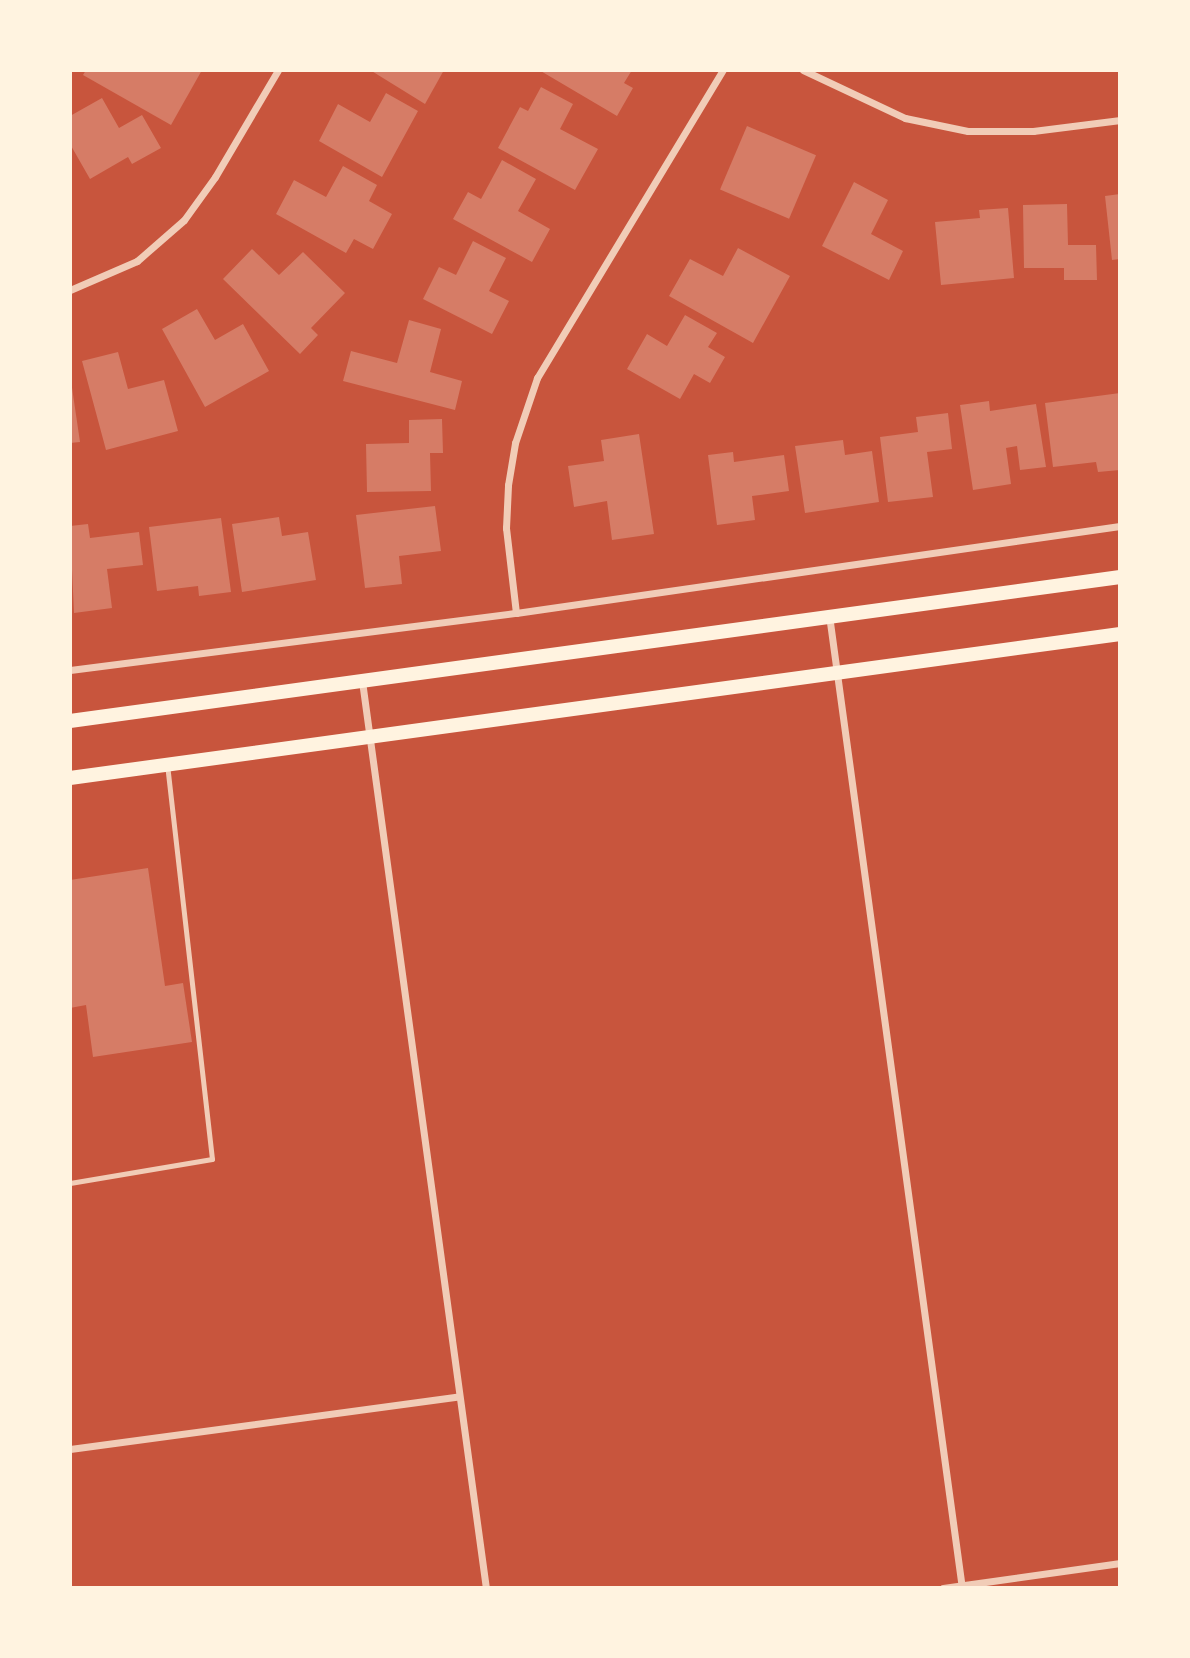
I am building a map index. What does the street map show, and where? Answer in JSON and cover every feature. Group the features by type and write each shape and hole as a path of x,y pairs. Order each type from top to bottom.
{"main road":[{"path":"70,721 1120,577"},
{"path":"70,778 1120,634"}],"street":[{"path":"70,290 137,261 184,220 215,177 278,70"},
{"path":"516,613 506,528 508,485 514,443 537,378 723,70"},
{"path":"803,70 905,118 968,131 1033,131 1120,120"},
{"path":"70,670 516,613 1120,526"},
{"path":"829,615 962,1587"},
{"path":"362,681 457,1397 486,1588"},
{"path":"70,1449 457,1397"},
{"path":"943,1588 1120,1563"}],"lane":[{"path":"70,1183 212,1159 167,764"}],"building":[{"path":"86,70 202,70 171,125 83,75"},
{"path":"370,70 444,70 425,104"},
{"path":"539,70 632,70 624,83 633,88 617,116"},
{"path":"541,87 573,104 560,129 598,149 575,190 498,148 520,107 528,111"},
{"path":"386,93 418,111 382,177 319,141 338,104 370,122"},
{"path":"102,98 119,128 142,115 161,148 132,164 128,157 90,179 70,144 70,116"},
{"path":"747,126 816,155 789,219 720,190"},
{"path":"502,160 536,179 518,211 550,229 532,262 453,219 468,192 481,199"},
{"path":"343,166 377,185 369,201 392,214 373,249 354,239 346,253 276,214 294,180 326,197"},
{"path":"854,182 888,200 871,234 903,251 889,280 822,246"},
{"path":"1120,194 1120,259 1112,260 1105,196"},
{"path":"1067,204 1068,245 1096,245 1097,280 1064,280 1064,268 1024,268 1023,205"},
{"path":"1008,208 1014,278 941,285 935,222 980,218 979,210"},
{"path":"473,241 506,258 489,291 509,301 492,334 423,299 439,267 456,275"},
{"path":"738,248 790,276 753,343 669,296 690,259 723,276"},
{"path":"252,249 279,275 303,252 345,293 311,328 318,335 300,354 223,279"},
{"path":"197,309 215,340 243,324 269,371 205,407 162,329"},
{"path":"685,315 717,333 708,347 725,357 710,383 694,374 680,399 627,369 647,334 667,346"},
{"path":"409,320 441,329 430,372 462,381 455,410 343,381 351,351 397,363"},
{"path":"118,352 128,389 164,380 178,431 106,450 82,361"},
{"path":"70,374 80,442 70,443"},
{"path":"1120,393 1120,470 1098,472 1096,462 1053,467 1045,403"},
{"path":"989,401 990,411 1036,404 1046,467 1020,470 1017,446 1006,448 1011,484 973,490 960,405"},
{"path":"948,413 952,449 927,452 933,497 888,502 880,437 918,432 916,417"},
{"path":"442,419 443,453 430,453 431,491 367,492 366,444 409,443 409,420"},
{"path":"639,434 654,534 612,540 607,501 574,507 568,466 604,461 601,440"},
{"path":"843,440 845,455 872,451 879,502 805,513 795,446"},
{"path":"733,452 734,462 784,455 789,491 752,496 755,520 717,525 708,455"},
{"path":"435,506 441,551 399,556 402,584 365,588 356,515"},
{"path":"279,517 282,536 308,532 316,580 242,592 232,524"},
{"path":"221,518 231,592 199,596 198,586 157,591 149,527"},
{"path":"88,524 90,538 139,532 143,565 107,569 112,608 74,613 70,526"},
{"path":"148,868 165,986 183,983 192,1042 93,1057 86,1005 70,1008 70,880"}]}
